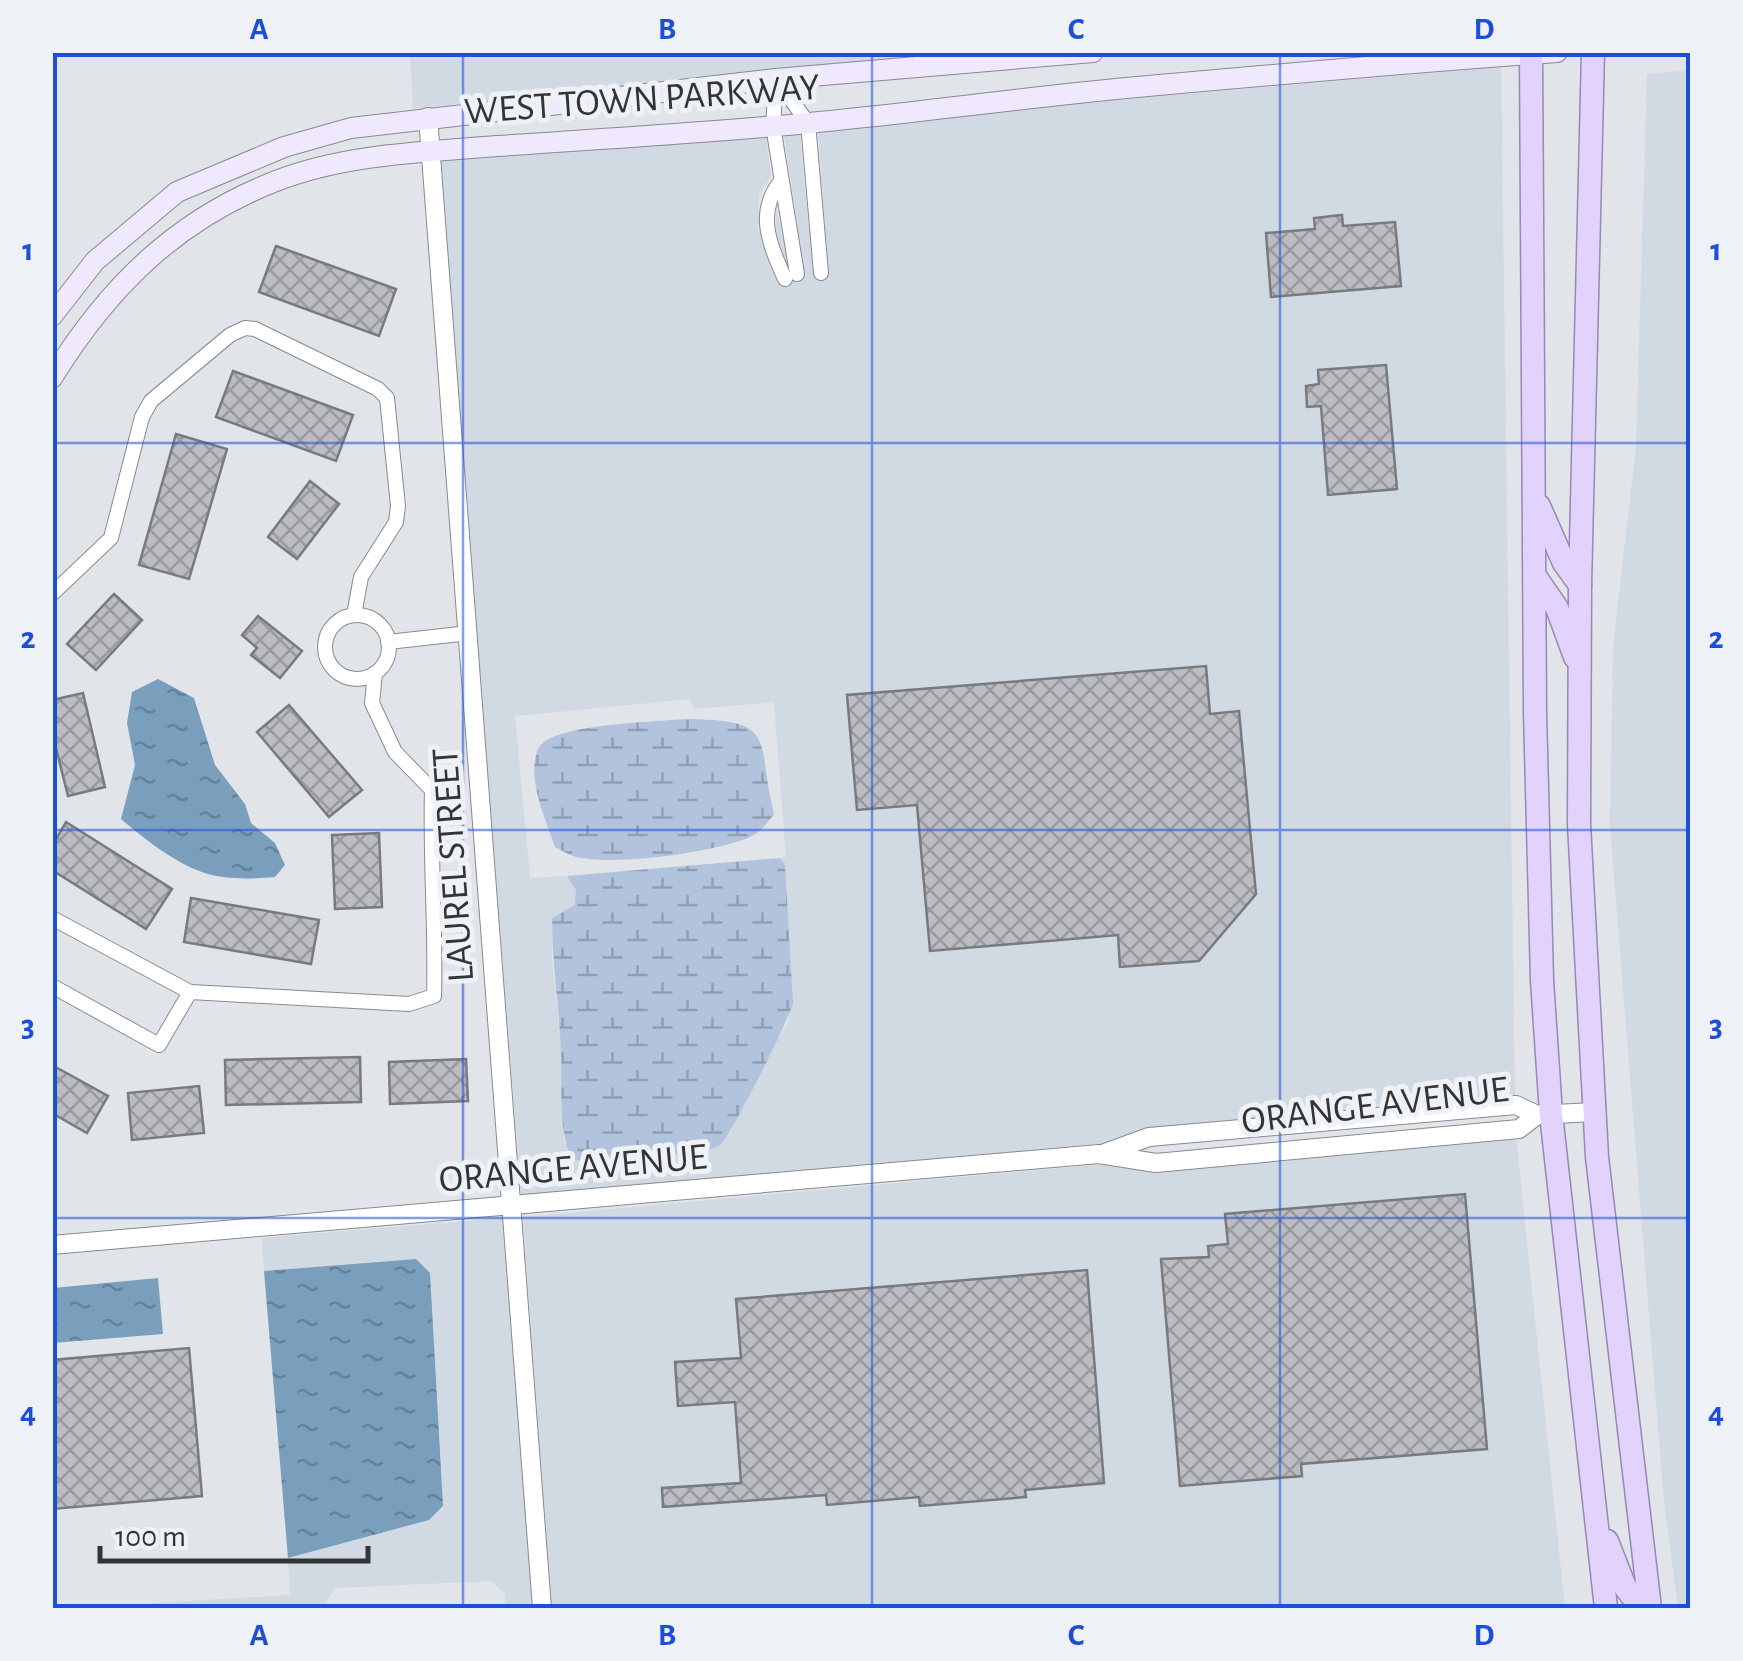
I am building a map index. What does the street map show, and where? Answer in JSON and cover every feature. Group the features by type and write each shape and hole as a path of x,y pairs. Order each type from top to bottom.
{"main road":[{"name":"WEST TOWN PARKWAY","path":"52,316 95,261 177,192 284,147 351,128 776,79 1093,52"},
{"name":"WEST TOWN PARKWAY","path":"52,378 79,334 144,260 180,231 279,180 358,160 430,151 808,123 1127,88 1557,52"},
{"path":"1593,52 1580,585 1579,824 1593,1112 1650,1608"},
{"path":"1532,53 1537,846 1544,1115 1606,1608"},
{"path":"1536,499 1564,563 1580,585"},
{"path":"1536,576 1557,608 1579,669"},
{"path":"1597,1514 1625,1587 1641,1608"}],"street":[{"path":"776,79 808,123 821,272"},
{"path":"776,79 774,126 781,181 791,277 769,242 768,196 781,181"},
{"name":"LAUREL STREET","path":"428,117 542,1608"},
{"path":"52,594 110,538 142,418 151,401 230,335 245,328 255,329 378,389 386,398 398,506 396,522 361,577 354,614"},
{"path":"354,614 370,618 383,628 388,642 386,660 375,673 360,679 343,676 330,665 324,650 327,633 338,620 354,614"},
{"path":"388,642 469,633"},
{"path":"52,918 190,992 409,1004 434,996 432,790 395,752 372,702 375,673"},
{"path":"52,986 159,1045 190,992"},
{"name":"ORANGE AVENUE","path":"52,1245 1100,1154 1149,1137 1186,1133 1516,1106 1544,1115 1593,1112"},
{"name":"ORANGE AVENUE","path":"1100,1154 1156,1163 1519,1129 1544,1115"}],"shaded area":[{"path":"410,52 967,53 775,69 413,109"},
{"path":"1501,67 1515,1106 521,1196 440,161 766,137 771,177 759,194 758,231 776,229 776,208 781,230 798,226 784,136 800,134 808,226 825,225 818,132 1128,99","holes":["690,699 694,709 774,702 786,857 780,858 785,865 789,1021 719,1146 678,1154 593,1161 564,1141 562,1052 552,961 552,918 575,905 576,890 567,876 530,878 515,716"]},
{"path":"1690,70 1690,1608 1678,1608 1664,1502 1610,826 1613,647 1636,447 1647,74"},
{"path":"1515,1127 1565,1608 551,1608 523,1217"},
{"path":"504,1218 533,1608 505,1608 505,1594 491,1581 336,1588 321,1608 75,1608 290,1595 288,1558 429,1520 443,1506 415,1259 264,1271 262,1238"}],"green space":[{"path":"686,719 737,724 751,730 758,739 774,814 761,829 729,844 636,859 576,857 555,847 534,773 538,749 547,740 583,729"},
{"path":"780,858 785,865 793,1003 759,1078 725,1139 719,1146 692,1153 572,1160 562,1120 552,918 575,905 576,890 567,876"}],"water":[{"path":"158,679 194,698 215,765 245,804 251,823 275,843 285,865 275,877 229,878 202,872 170,856 121,819 135,765 127,723 132,692"},
{"path":"416,1259 430,1273 443,1506 429,1520 288,1558 264,1271"},
{"path":"158,1278 163,1334 53,1343 53,1288"}],"building":[{"path":"1342,215 1343,226 1395,222 1401,286 1271,297 1266,233 1315,229 1314,218"},
{"path":"276,246 396,289 379,336 259,292"},
{"path":"1386,365 1397,489 1328,495 1321,406 1307,407 1306,386 1319,384 1318,370"},
{"path":"233,371 353,415 336,461 216,417"},
{"path":"176,434 227,449 189,579 139,565"},
{"path":"310,481 339,504 297,559 268,537"},
{"path":"114,594 142,620 96,670 67,644"},
{"path":"258,616 302,651 280,678 251,655 257,648 242,635"},
{"path":"1206,666 1210,714 1239,711 1256,894 1199,961 1120,967 1118,935 930,951 917,805 857,810 847,695"},
{"path":"83,693 105,787 68,796 52,732 52,700"},
{"path":"289,705 362,790 329,817 257,732"},
{"path":"66,822 172,889 146,929 52,870 52,846"},
{"path":"379,833 382,907 335,909 332,835"},
{"path":"191,898 319,920 311,964 184,942"},
{"path":"360,1057 361,1102 226,1105 225,1060"},
{"path":"466,1059 468,1101 390,1104 389,1062"},
{"path":"52,1065 108,1096 87,1133 52,1113"},
{"path":"199,1086 204,1133 132,1140 128,1093"},
{"path":"1465,1194 1487,1449 1301,1464 1302,1476 1180,1486 1161,1259 1209,1257 1208,1246 1228,1244 1225,1214"},
{"path":"1087,1270 1104,1483 1025,1490 1026,1497 920,1506 919,1497 827,1505 826,1495 663,1507 662,1488 741,1483 735,1402 678,1406 675,1362 741,1358 736,1299"},
{"path":"189,1348 202,1496 52,1509 52,1360"}]}
